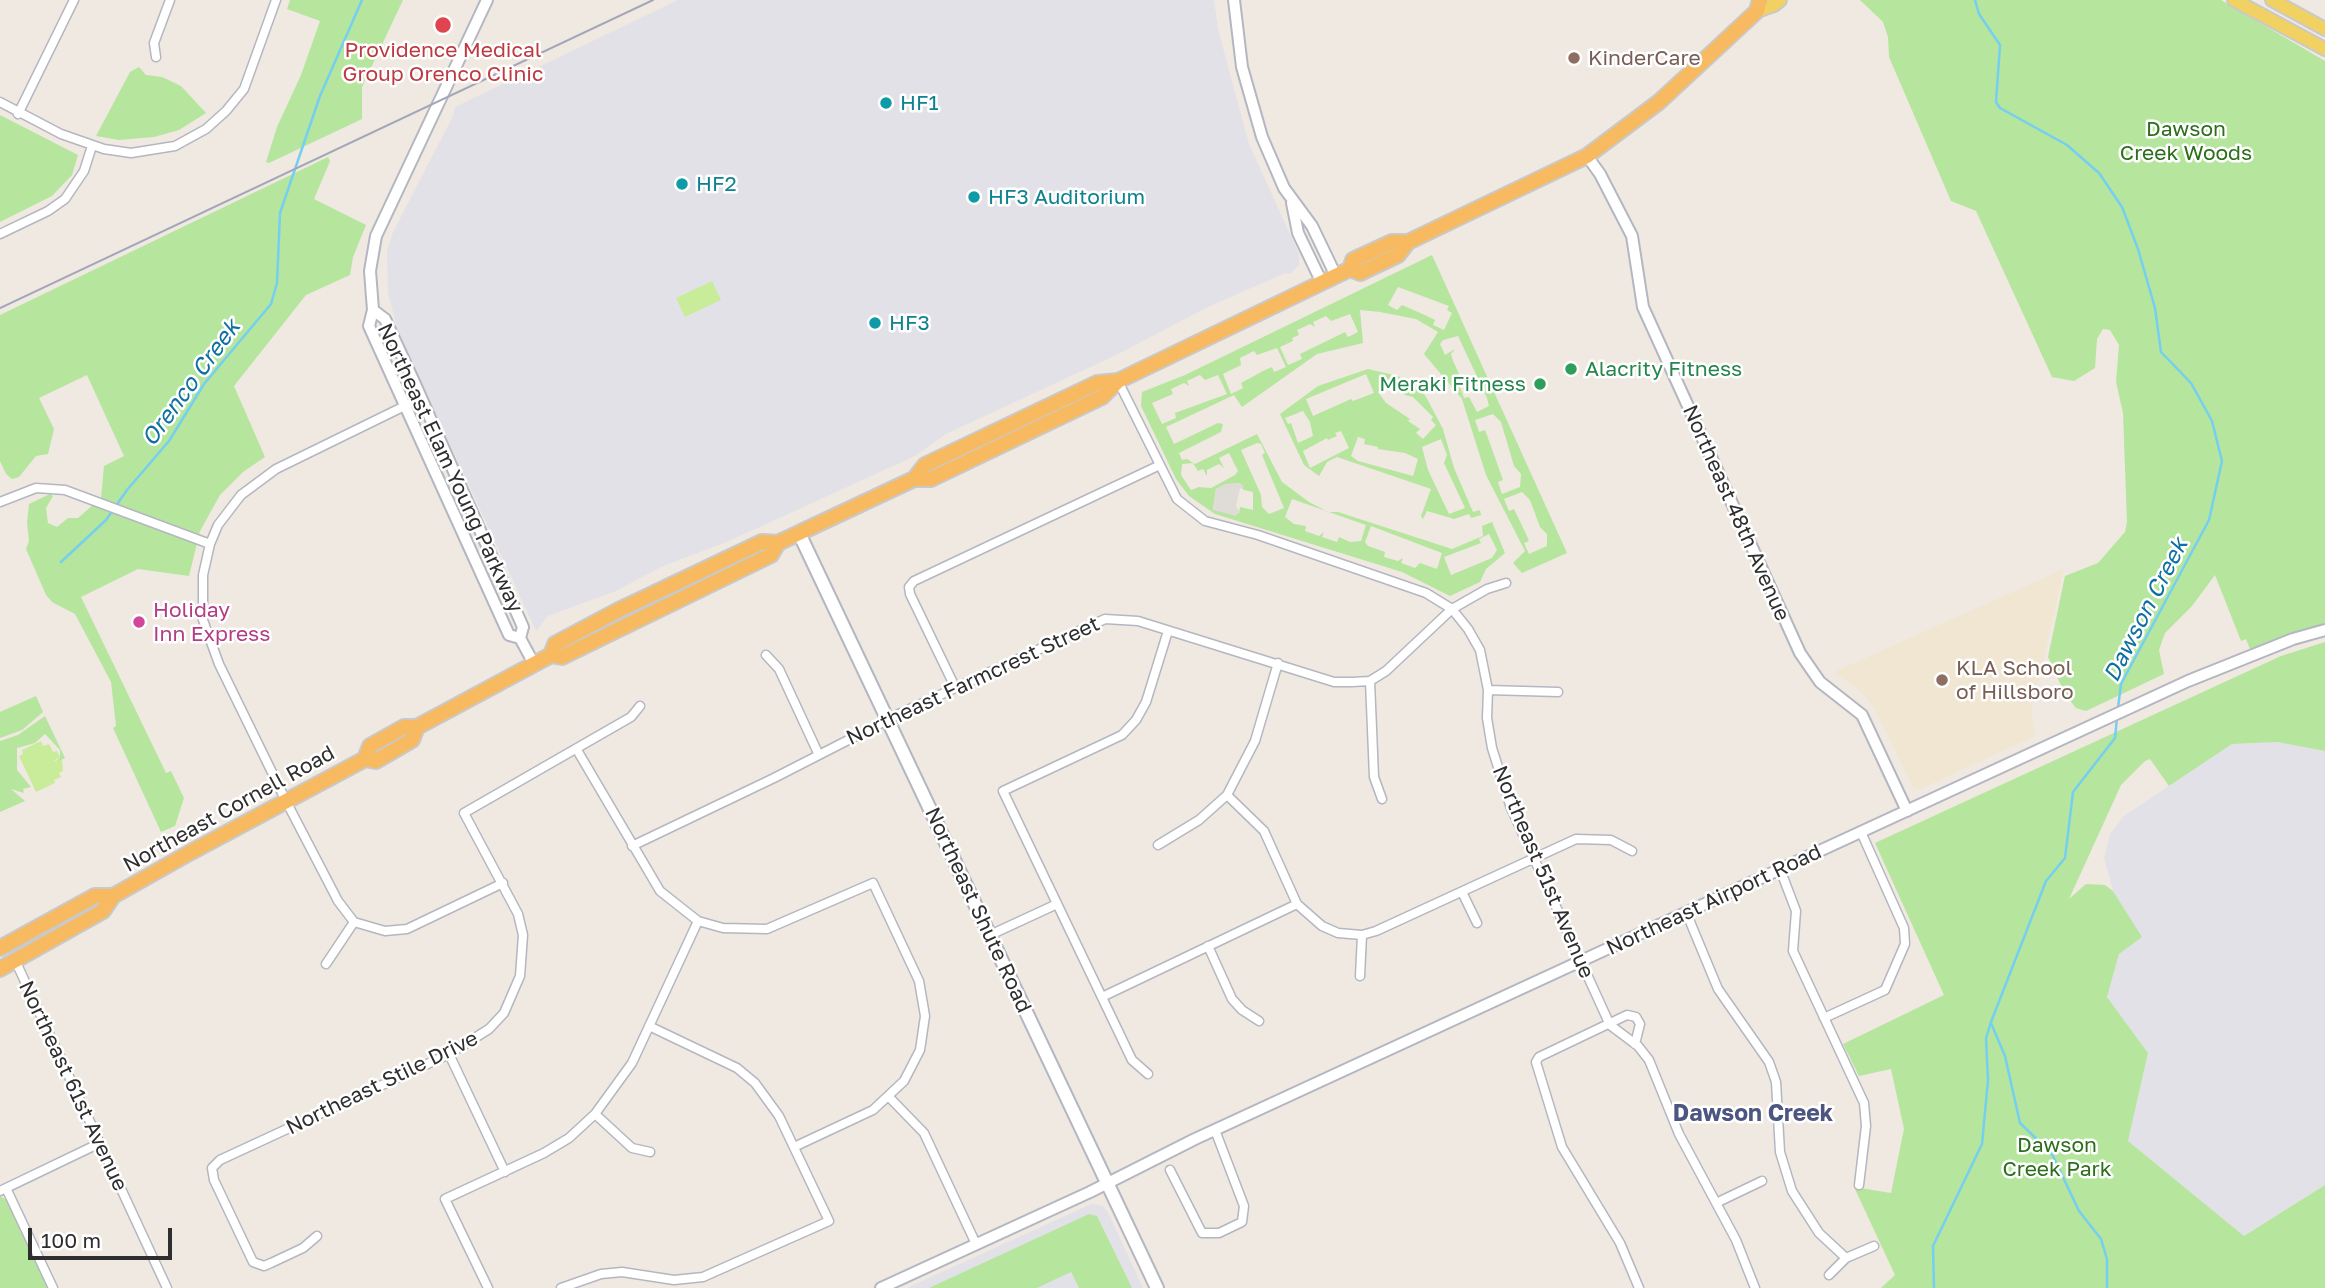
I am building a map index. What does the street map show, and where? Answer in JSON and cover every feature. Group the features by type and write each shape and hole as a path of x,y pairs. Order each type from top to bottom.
{"highway":[{"name":"Northeast Cornell Road","path":"0,969 103,911 113,896 365,759 370,746 404,727 417,726 551,655 562,657 771,555 778,543 914,478 925,465 1097,383 1118,381 1350,269 1353,260 1392,242 1408,242 1587,156 1637,121 1758,5"},
{"name":"Northeast Cornell Road","path":"0,948 95,896 113,896"}],"main road":[{"name":"Northeast Cornell Road","path":"1758,5 1780,0"},
{"path":"2234,0 2325,49"},
{"path":"2272,0 2325,29"},
{"name":"Northeast Shute Road","path":"799,533 1157,1288"}],"street":[{"path":"18,114 74,0"},
{"path":"156,57 155,43 170,0"},
{"path":"0,102 18,114 92,146 131,153 175,146 206,129 226,111 244,89 276,0"},
{"name":"Northeast Elam Young Parkway","path":"373,310 385,319 421,398 523,628 520,638 509,635 369,326 373,310 370,271 376,236 488,0"},
{"path":"1234,0 1242,67 1251,105 1272,162 1291,200 1298,233 1329,279"},
{"path":"0,234 48,211 65,199 84,171 92,146"},
{"name":"Northeast 48th Avenue","path":"1587,156 1600,174 1632,236 1643,307 1800,653 1815,677 1862,715 1907,811"},
{"name":"Northeast 51st Avenue","path":"1118,381 1177,499 1205,521 1364,570 1426,593 1452,609 1480,650 1488,690 1487,718 1492,748 1501,780 1534,859 1610,1025 1650,1059 1679,1133 1716,1203 1755,1288"},
{"path":"421,398 262,477 230,507 210,544 202,591 206,632 286,801 338,901 354,922 385,931 407,929 503,883"},
{"path":"955,687 909,587 927,574 1160,465"},
{"path":"0,502 29,489 47,487 88,498 210,544"},
{"path":"1382,799 1374,777 1370,681 1398,661 1452,609 1487,589 1506,583"},
{"name":"Northeast Farmcrest Street","path":"632,846 774,778 887,719 1105,619 1138,621 1334,682 1370,681"},
{"name":"Northeast Airport Road","path":"881,1288 1108,1183 1215,1130 2110,718 2284,642 2325,630"},
{"path":"1148,1073 1132,1060 1003,791 1122,735 1136,720 1146,702 1168,631"},
{"path":"520,638 534,664"},
{"path":"766,655 779,669 818,753"},
{"path":"1158,845 1199,821 1227,795 1255,741 1278,663"},
{"path":"1488,690 1558,692"},
{"path":"640,706 631,717 576,750 660,891 698,921 733,930 767,929 873,883 919,981 925,1016 924,1035 915,1063 890,1097 873,1110 794,1147"},
{"name":"Northeast Stile Drive","path":"317,1236 303,1248 264,1266 253,1262 214,1180 212,1168 220,1160 449,1054 489,1030 504,1013 520,976 523,935 518,914 464,813 576,750"},
{"path":"1227,795 1248,812 1264,831 1297,904 1322,926 1338,933 1362,935 1576,839 1611,840 1632,851"},
{"path":"1824,1018 1885,990 1906,944 1904,928 1861,832"},
{"path":"1780,869 1796,911 1793,951 1867,1114 1859,1185"},
{"path":"1462,892 1477,923"},
{"path":"990,935 1057,904"},
{"path":"1102,997 1297,904"},
{"path":"1686,912 1718,989 1769,1062 1776,1082 1780,1152 1792,1191 1819,1233 1846,1258"},
{"path":"488,1288 445,1199 505,1172 569,1138 595,1114 632,1063 698,921"},
{"path":"326,964 354,922"},
{"path":"1360,976 1362,935"},
{"path":"1208,946 1232,999 1242,1010 1259,1021"},
{"name":"Northeast 61st Avenue","path":"15,960 167,1288"},
{"name":"Northeast 51st Avenue","path":"1610,1025 1627,1015 1636,1017 1640,1024 1635,1044"},
{"path":"1610,1025 1539,1057 1537,1068 1562,1147 1620,1243 1639,1288"},
{"path":"561,1288 601,1274 622,1272 654,1278 704,1277 829,1221 769,1099 737,1068 649,1026"},
{"path":"449,1054 505,1172"},
{"path":"890,1097 924,1133 976,1244"},
{"path":"595,1114 632,1148 650,1152"},
{"path":"1170,1170 1202,1233 1219,1233 1242,1222 1244,1206 1215,1130"},
{"path":"53,1288 3,1190 100,1143"},
{"path":"1716,1203 1762,1181"},
{"path":"1829,1275 1846,1258 1874,1246"},
{"path":"652,1288 654,1278"}],"shaded area":[{"path":"678,0 1214,0 1218,29 1249,144 1299,254 1299,265 1290,274 1285,273 1206,308 1114,356 946,434 915,456 729,541 661,567 616,591 548,616 536,631 398,331 388,293 387,251 393,232 453,116 455,107"},
{"path":"1240,483 1244,487 1240,489 1236,506 1239,511 1236,516 1213,510 1216,489 1225,484"},
{"name":"KLA School of Hillsboro","path":"2064,569 2031,713 2035,736 1920,789 1913,787 1874,707 1858,689 1834,672"},
{"path":"2277,742 2325,751 2325,1185 2244,1236 2128,1141 2148,1053 2107,997 2119,954 2141,936 2113,891 2104,858 2110,834 2124,816 2232,744"},
{"path":"1091,1204 1103,1206 1109,1214 1143,1288 907,1288"}],"green space":[{"path":"290,0 403,0 362,87 362,119 269,163 266,162 277,127 301,75 320,21 287,9"},
{"name":"Dawson Creek Woods","path":"1860,0 2221,0 2325,61 2325,623 2250,649 2246,639 2241,641 2215,575 2192,606 2165,633 2159,650 2164,674 2086,711 2076,708 2065,694 2048,657 2065,576 2098,563 2125,532 2127,522 2123,413 2116,382 2119,345 2110,330 2103,329 2097,339 2095,368 2074,381 2052,377 1976,211 1951,201 1889,57 1888,37 1883,22"},
{"path":"139,67 146,75 162,77 181,86 206,113 179,130 154,137 119,140 96,136 130,72"},
{"path":"0,115 78,155 72,175 52,196 0,222"},
{"path":"328,157 330,161 314,199 366,225 353,257 350,275 306,295 234,386 265,457 243,472 220,495 200,531 189,576 138,569 81,597 166,773 171,771 184,798 175,826 161,832 113,728 116,726 111,682 75,614 52,602 46,595 26,549 29,541 29,504 50,494 53,496 46,508 48,523 57,527 68,518 78,518 101,498 104,466 124,456 87,375 39,398 54,429 48,454 36,456 19,477 12,479 6,474 0,461 0,315"},
{"path":"1432,255 1567,553 1522,573 1513,563 1525,551 1486,475 1462,399 1424,354 1438,332 1416,319 1360,310 1363,343 1317,354 1242,407 1234,395 1166,427 1174,444 1218,423 1223,424 1221,432 1179,453 1182,460 1187,459 1195,464 1257,434 1282,482 1326,511 1292,499 1285,517 1294,524 1306,526 1305,531 1319,536 1324,532 1322,537 1337,542 1339,537 1350,542 1361,541 1366,525 1329,512 1338,512 1452,549 1483,536 1482,526 1492,522 1505,553 1486,569 1480,582 1450,596 1402,572 1215,514 1189,496 1176,479 1141,406 1142,392 1185,375","holes":["1398,287 1449,306 1447,310 1452,313 1444,330 1433,325 1435,320 1402,305 1397,310 1388,305","1350,314 1358,332 1348,337 1345,332 1300,354 1302,359 1288,365 1280,347 1293,341 1292,338 1299,335 1297,330 1310,324 1315,327 1313,322 1326,316 1331,321","1458,336 1489,406 1477,412 1469,397 1464,398 1460,387 1464,385 1451,354 1455,349 1445,355 1440,344 1443,340","1277,348 1286,367 1274,372 1272,367 1265,370 1241,383 1243,388 1231,394 1223,374 1241,365 1240,358 1254,351 1257,355","1200,375 1205,380 1218,375 1227,394 1175,413 1176,418 1162,424 1152,403 1173,394 1171,389 1184,383 1189,386 1187,381","1493,414 1501,422 1514,466 1521,474 1520,487 1502,494 1498,482 1503,480 1485,430 1479,432 1475,420","1257,443 1261,444 1265,453 1262,455 1284,508 1269,514 1262,507 1261,495 1241,450","1229,453 1238,471 1211,488 1199,487 1191,490 1181,475 1182,464 1193,463 1198,471 1203,469 1207,476 1207,470 1219,464 1224,468 1219,458","1237,483 1244,490 1253,492 1253,510 1240,507 1239,513 1213,509 1216,489","1522,492 1530,500 1540,527 1547,534 1547,546 1529,554 1524,543 1529,541 1514,509 1509,511 1504,499","1371,526 1442,553 1437,569 1420,563 1415,568 1401,563 1403,558 1398,561 1384,557 1385,552 1368,546 1365,542","1489,534 1497,550 1492,558 1451,575 1444,557 1481,543 1479,539"]},
{"path":"712,281 721,300 685,317 676,298"},
{"path":"1368,369 1398,376 1425,395 1443,429 1454,468 1473,512 1480,510 1481,515 1471,518 1469,514 1454,519 1427,511 1423,519 1421,516 1431,489 1337,457 1327,462 1319,476 1304,465 1280,414 1318,386","holes":["1366,374 1374,393 1353,401 1351,399 1313,416 1306,399","1391,379 1405,395 1413,397 1433,417 1431,420 1436,425 1423,439 1416,433 1420,429 1408,421 1410,419 1386,403 1378,392","1303,411 1310,422 1313,436 1298,443 1291,423 1288,424 1285,418","1341,431 1349,448 1310,468 1303,451 1327,438 1328,440 1337,436 1335,433","1358,437 1365,439 1364,444 1405,453 1418,459 1413,476 1358,461 1351,456","1441,439 1447,455 1444,463 1465,508 1449,514 1428,470 1422,447"]},
{"name":"Dawson Creek Park","path":"2325,642 2325,751 2277,742 2232,744 2169,786 2150,759 2145,761 2121,785 2069,899 2086,884 2105,885 2113,891 2142,937 2119,954 2107,997 2148,1053 2128,1141 2244,1236 2325,1185 2325,1288 1881,1288 1895,1275 1854,1187 1891,1193 1904,1129 1891,1069 1859,1076 1843,1044 1944,995 1875,843 2281,656"},
{"path":"36,696 43,712 22,730 0,738 0,712"},
{"path":"45,716 65,758 55,763 60,757 60,750 45,734 35,743 17,748 17,770 31,787 23,789 24,793 11,789 25,801 0,812 0,741 18,735"},
{"path":"41,741 43,746 49,744 53,752 57,751 60,757 54,761 62,760 63,771 59,773 61,777 54,780 55,783 36,792 19,756 23,754 22,750"},
{"path":"0,1196 8,1201 50,1288 0,1288"},
{"path":"1089,1214 1097,1216 1132,1288 1079,1288 1071,1272 1037,1288 929,1288"}],"waterway":[{"name":"Orenco Creek","path":"61,562 106,520 127,490 169,441 204,384 271,304 277,283 280,213 320,96 362,0"},
{"name":"Dawson Creek","path":"1975,0 1979,14 2000,45 1996,102 2000,108 2067,145 2099,173 2122,207 2138,249 2155,308 2161,352 2191,383 2212,421 2222,461 2209,520 2121,684 2118,708"},
{"name":"Dawson Creek","path":"1934,1288 1933,1246 1982,1144 1988,1080 1986,1038 1991,1022 2046,881 2065,858 2073,792 2115,738 2117,718"},
{"path":"1991,1023 2005,1056 2020,1123 2052,1154 2079,1211 2101,1239 2107,1259 2107,1288"}],"tram line":[{"path":"0,308 653,0"}],"place":[{"name":"Providence Medical Group Orenco Clinic","path":"443,25"},
{"name":"KinderCare","path":"1574,58"},
{"name":"HF1","path":"886,103"},
{"name":"HF2","path":"682,184"},
{"name":"HF3 Auditorium","path":"974,197"},
{"name":"HF3","path":"875,323"},
{"name":"Alacrity Fitness","path":"1571,369"},
{"name":"Meraki Fitness","path":"1540,384"},
{"name":"Holiday Inn Express","path":"139,622"},
{"name":"KLA School of Hillsboro","path":"1942,680"}],"district":[{"name":"Dawson Creek","path":"1753,1114"}]}
